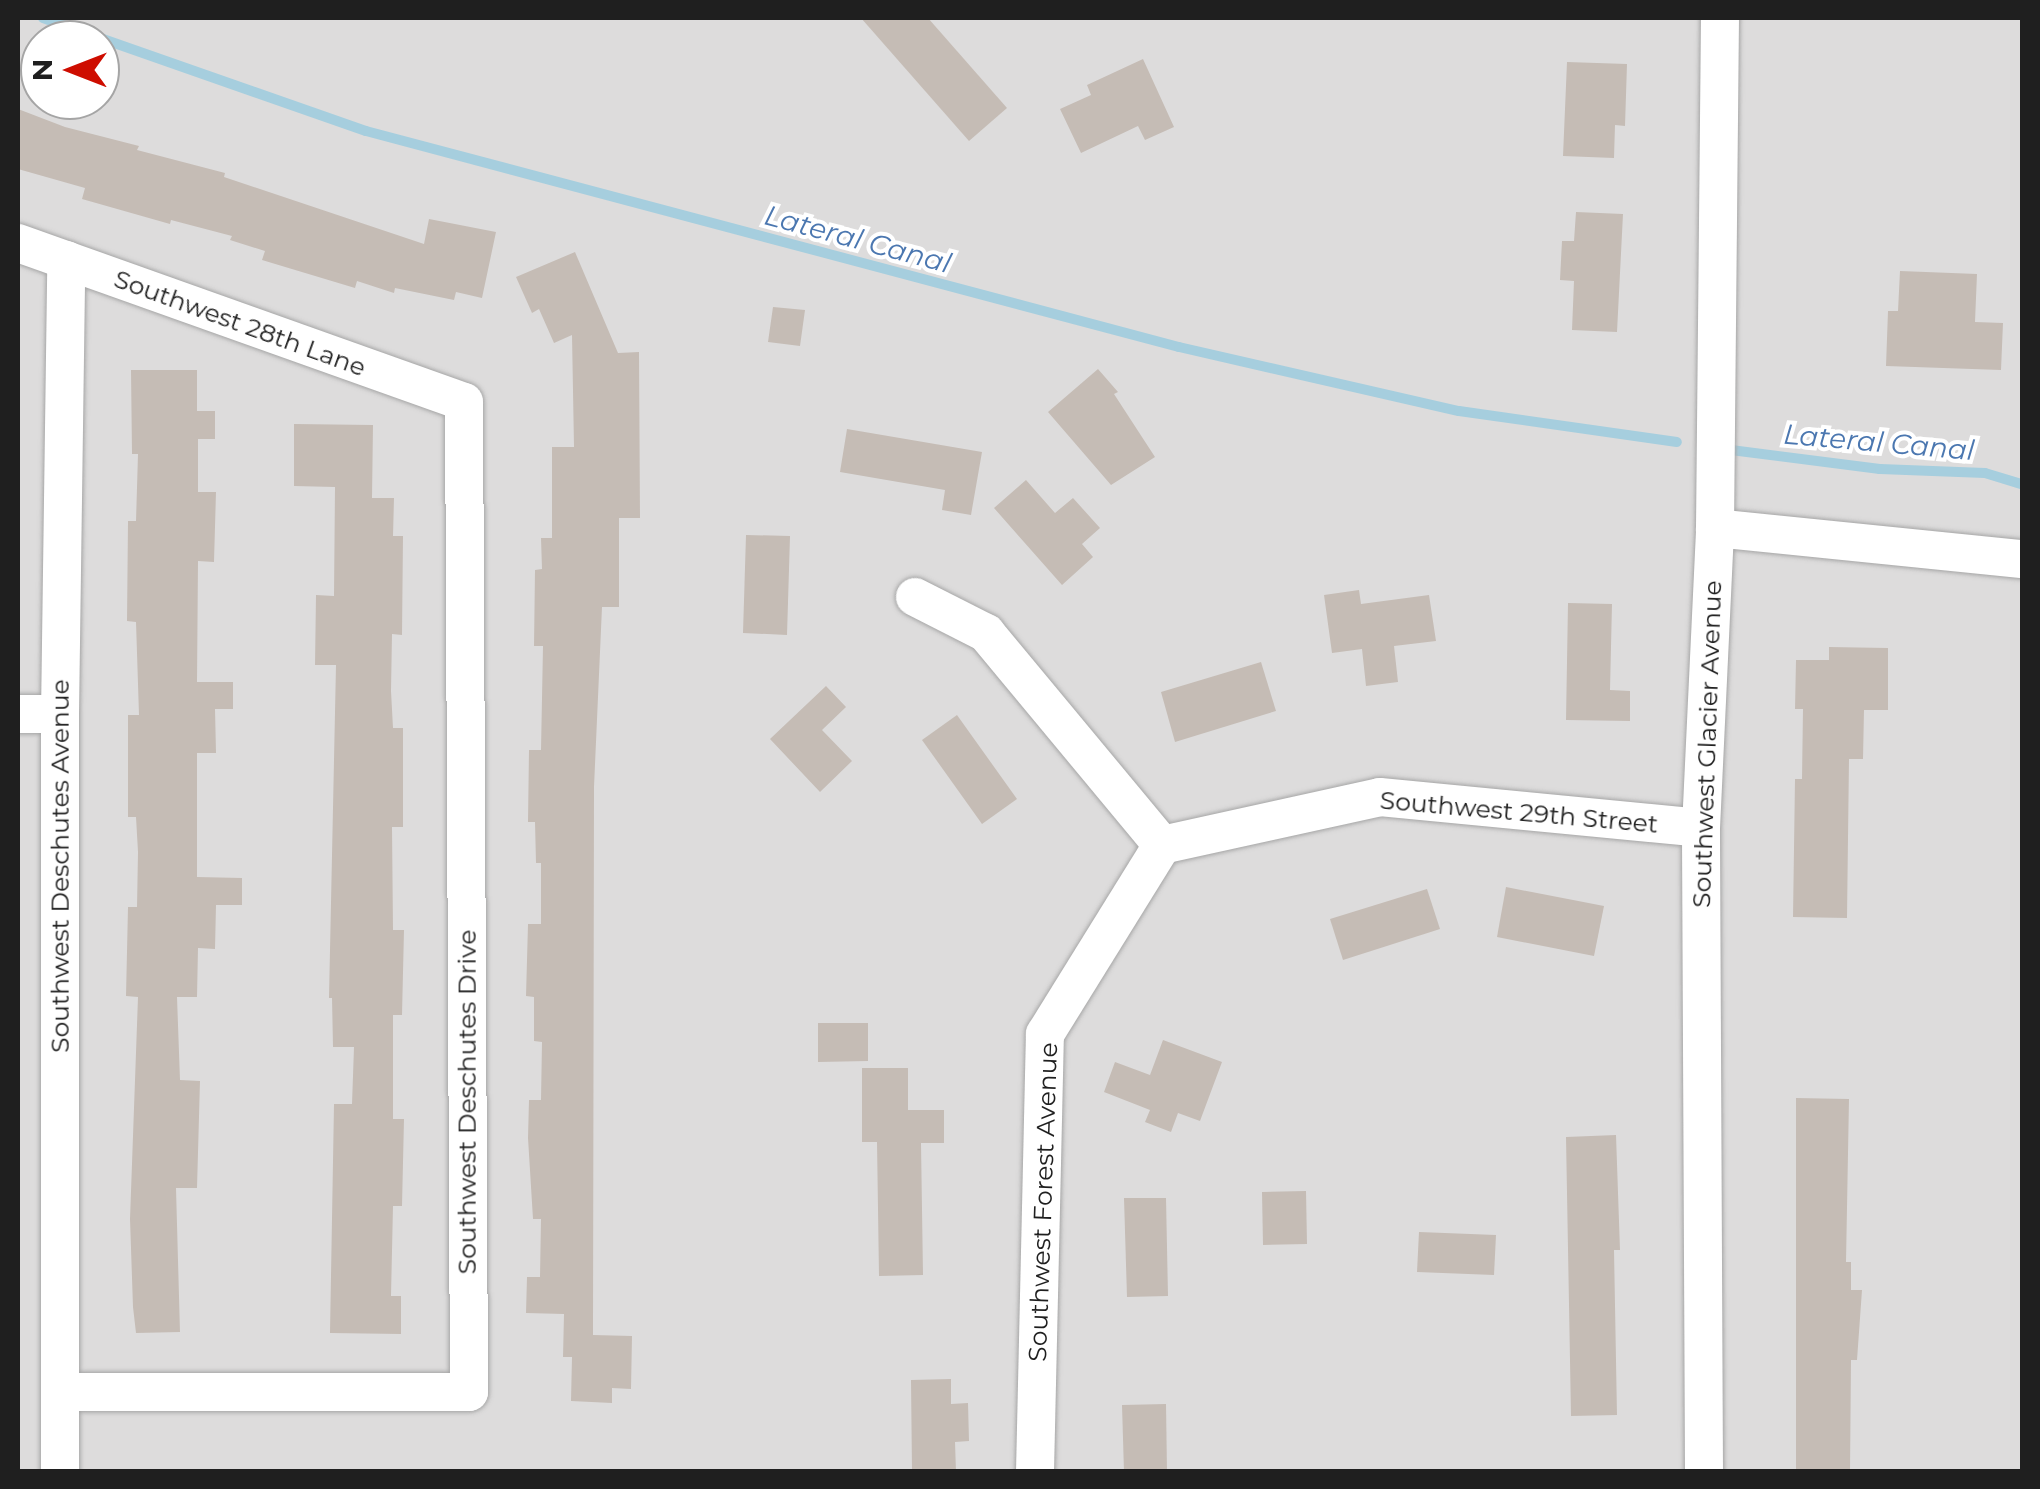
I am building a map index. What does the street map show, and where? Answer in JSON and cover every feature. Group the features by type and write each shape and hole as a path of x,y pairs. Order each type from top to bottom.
{"street":[{"name":"Southwest Glacier Avenue","path":"1704,1472 1701,828 1714,528 1720,18"},
{"name":"Southwest 28th Lane","path":"18,243 464,402"},
{"name":"Southwest Deschutes Avenue","path":"60,1472 60,714 66,260"},
{"name":"Southwest Deschutes Drive","path":"60,1392 469,1392 464,402"},
{"path":"1714,528 2022,559"},
{"path":"915,597 986,633 1162,845"},
{"path":"18,714 60,714"},
{"name":"Southwest 29th Street","path":"1162,845 1380,797 1701,828"},
{"name":"Southwest Forest Avenue","path":"1036,1472 1045,1034 1162,845"}],"shaded area":[{"path":"18,18 2022,18 2022,1471 18,1471"}],"building":[{"path":"861,18 928,18 1007,108 969,141"},
{"path":"1143,59 1174,127 1145,140 1138,126 1081,153 1060,109 1091,95 1087,85"},
{"path":"1567,62 1627,64 1625,126 1615,125 1614,158 1563,156"},
{"path":"18,109 20,120 47,120 139,146 137,150 225,173 224,177 424,244 429,219 496,232 482,298 456,292 454,300 395,288 394,293 357,281 355,288 262,260 265,251 230,240 232,236 171,220 170,224 82,199 85,188 18,169"},
{"path":"1576,212 1623,214 1617,332 1572,330 1574,281 1560,280 1562,241 1574,241"},
{"path":"575,252 618,353 639,352 640,518 619,518 619,607 602,607 594,787 593,1335 632,1336 631,1389 612,1388 612,1403 571,1401 572,1357 563,1357 564,1314 526,1313 527,1277 540,1277 541,1219 533,1219 528,1138 529,1100 541,1100 542,1042 534,1041 534,997 526,996 528,924 541,924 541,863 536,863 535,822 528,822 529,750 541,750 543,646 534,646 535,570 542,569 541,538 552,538 552,447 574,447 572,335 554,343 539,309 532,313 516,277"},
{"path":"1900,271 1977,274 1975,322 2003,323 2001,370 1886,366 1888,311 1898,311"},
{"path":"773,307 805,310 800,346 768,342"},
{"path":"1098,369 1118,392 1114,394 1155,457 1111,485 1048,412"},
{"path":"131,370 197,370 197,411 215,411 215,439 198,439 198,492 216,492 214,562 198,561 197,682 233,682 233,709 215,709 216,753 197,753 197,877 242,878 242,905 216,905 215,949 198,948 197,997 177,997 180,1080 200,1081 197,1188 176,1188 180,1332 136,1333 133,1307 130,1219 138,997 126,996 128,907 137,907 138,852 136,817 128,817 128,715 139,715 136,622 127,621 128,521 136,521 138,454 132,454"},
{"path":"294,424 373,425 372,498 394,498 393,536 403,536 402,635 392,634 391,691 393,728 403,728 403,827 392,827 393,930 404,930 402,1015 393,1015 393,1119 404,1119 402,1206 393,1206 391,1296 401,1296 401,1334 330,1333 334,1104 352,1104 354,1047 333,1047 329,998 336,665 315,665 316,595 334,596 335,487 294,486"},
{"path":"847,429 982,452 971,515 942,510 945,490 840,472"},
{"path":"1026,480 1055,513 1073,498 1100,528 1082,544 1093,557 1062,585 994,508"},
{"path":"746,535 790,536 787,635 743,633"},
{"path":"1359,590 1361,604 1429,595 1436,641 1394,646 1398,682 1366,686 1362,649 1332,653 1324,595"},
{"path":"1568,603 1612,604 1610,690 1630,691 1630,721 1566,720"},
{"path":"1829,647 1888,648 1888,710 1864,710 1863,759 1849,759 1847,918 1793,917 1795,779 1802,779 1803,709 1795,709 1796,660 1829,660"},
{"path":"1261,662 1276,711 1175,742 1161,692"},
{"path":"826,686 846,707 822,730 852,761 820,792 770,739"},
{"path":"957,715 1017,799 982,824 922,740"},
{"path":"1506,887 1604,906 1594,956 1497,937"},
{"path":"1427,889 1440,929 1343,960 1330,919"},
{"path":"818,1023 868,1023 868,1061 818,1062"},
{"path":"1163,1040 1222,1062 1200,1121 1178,1113 1171,1132 1145,1122 1150,1110 1104,1092 1115,1062 1150,1075"},
{"path":"862,1068 908,1068 908,1110 944,1110 944,1143 921,1143 923,1275 879,1276 877,1142 862,1142"},
{"path":"1796,1098 1849,1099 1846,1262 1851,1262 1851,1290 1862,1290 1857,1360 1851,1360 1850,1472 1796,1472"},
{"path":"1616,1135 1620,1250 1614,1250 1617,1415 1571,1416 1566,1137"},
{"path":"1306,1191 1307,1244 1263,1245 1262,1192"},
{"path":"1124,1198 1166,1198 1168,1296 1127,1297"},
{"path":"1419,1232 1496,1235 1494,1275 1417,1272"},
{"path":"951,1379 951,1404 968,1403 969,1441 955,1442 956,1472 912,1472 911,1380"},
{"path":"1166,1404 1167,1472 1124,1472 1122,1405"}],"waterway":[{"name":"Lateral Canal","path":"43,18 366,131 1179,347 1459,411 1677,442"},
{"name":"Lateral Canal","path":"1731,450 1880,469 1985,473 2022,484"}]}
